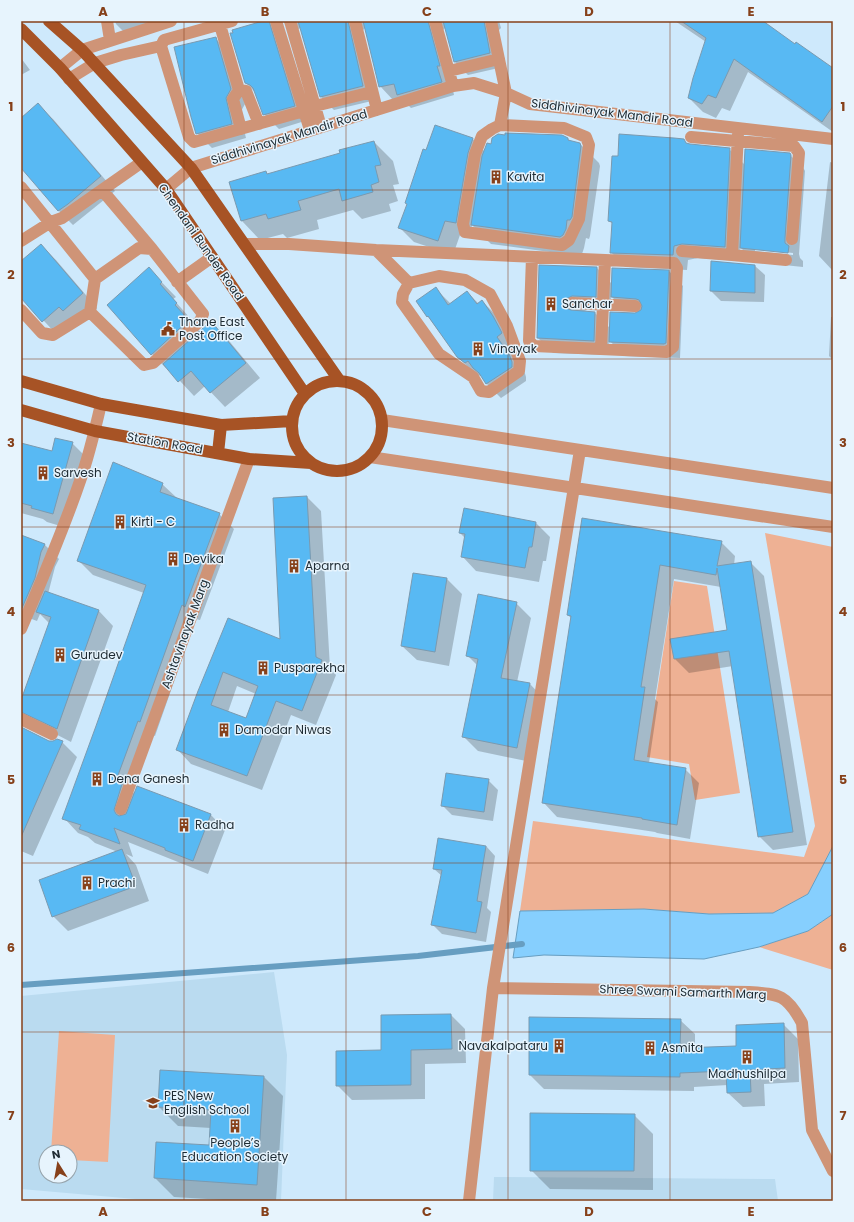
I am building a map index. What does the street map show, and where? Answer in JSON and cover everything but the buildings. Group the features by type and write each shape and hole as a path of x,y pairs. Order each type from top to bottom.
{"main road":[{"path":"50,21 95,63 191,168 338,380"},
{"name":"Chendani Bunder Road","path":"21,29 60,68 166,189 304,394"},
{"path":"338,380 359,386 375,400 382,420 380,440 370,457 358,466 342,471 326,470 311,463 300,452 293,437 292,421 296,406 304,394 320,384 338,380"},
{"path":"21,381 101,404 221,425 292,421"},
{"name":"Station Road","path":"21,410 95,431 249,458 311,463"},
{"path":"218,453 221,425"}],"street":[{"path":"106,21 110,40"},
{"path":"60,68 82,50 146,25 171,21"},
{"path":"232,21 164,40 161,46 188,137 194,142 372,92"},
{"path":"276,21 310,109"},
{"path":"290,21 316,129"},
{"path":"354,21 377,110"},
{"path":"435,21 453,86"},
{"path":"491,21 506,93 500,125"},
{"path":"220,24 239,90 234,99 241,129"},
{"path":"69,78 95,63 120,55 161,46"},
{"path":"449,71 499,59"},
{"name":"Siddhivinayak Mandir Road","path":"191,168 453,86 474,83 506,93 530,104 833,139"},
{"path":"239,90 246,91 260,124"},
{"path":"500,125 564,128 586,138 589,145 579,219 569,240 562,245 465,232 463,224 475,154 482,136 500,125"},
{"path":"732,254 738,128"},
{"path":"691,137 794,146 799,153 792,239"},
{"path":"21,241 51,222 62,218 142,162"},
{"path":"166,189 191,168"},
{"path":"21,187 51,222 95,279"},
{"path":"90,312 144,365 153,364 200,321 202,314 152,249 102,190"},
{"path":"245,244 289,244 376,250 674,263 677,268 673,348 667,352 534,346 530,341 532,257"},
{"path":"21,310 42,334 54,335 90,312 95,279 139,248 152,249"},
{"path":"376,250 409,282"},
{"path":"682,251 732,254 786,260"},
{"path":"177,282 212,257"},
{"path":"601,349 605,260"},
{"path":"439,276 466,280 490,294 509,333 520,361 519,371 489,392 481,391 473,377 439,354 402,302 403,294 409,282 439,276"},
{"path":"572,303 634,306"},
{"path":"21,629 50,560 80,481 95,431 101,404"},
{"path":"382,420 833,488"},
{"path":"469,1201 493,988 580,450"},
{"path":"370,457 833,527"},
{"name":"Ashtavinayak Marg","path":"121,809 249,458"},
{"path":"21,719 52,734"},
{"name":"Shree Swami Samarth Marg","path":"493,988 748,992 768,993 785,999 794,1009 802,1023 812,1130 833,1171"}],"shaded area":[{"path":"765,533 833,547 833,846 808,894 773,913 709,914 644,909 520,911 533,821 804,857 815,826"},
{"path":"674,581 707,586 740,793 695,800 689,764 647,757"},
{"path":"833,914 833,970 759,947 808,931"},
{"name":"PES New English School","path":"274,972 287,1055 281,1201 158,1201 21,1189 21,996"},
{"path":"59,1031 115,1035 108,1162 78,1160 78,1144 52,1144"},
{"path":"494,1177 775,1179 778,1201 493,1201"}],"water":[{"path":"833,846 833,914 808,931 759,947 704,959 544,955 513,958 520,911 644,909 709,914 773,913 808,894"}],"waterway":[{"path":"21,985 418,956 522,944"}],"place":[{"name":"Kavita","path":"496,177"},
{"name":"Sanchar","path":"551,304"},
{"name":"Thane East Post Office","path":"168,329"},
{"name":"Vinayak","path":"478,349"},
{"name":"Sarvesh","path":"43,473"},
{"name":"Kirti - C","path":"120,522"},
{"name":"Devika","path":"173,559"},
{"name":"Aparna","path":"294,566"},
{"name":"Gurudev","path":"60,655"},
{"name":"Pusparekha","path":"263,668"},
{"name":"Damodar Niwas","path":"224,730"},
{"name":"Dena Ganesh","path":"97,779"},
{"name":"Radha","path":"184,825"},
{"name":"Prachi","path":"87,883"},
{"name":"Navakalpataru","path":"559,1046"},
{"name":"Asmita","path":"650,1048"},
{"name":"Madhushilpa","path":"747,1057"},
{"name":"PES New English School","path":"153,1103"},
{"name":"People’s Education Society","path":"235,1126"}]}
